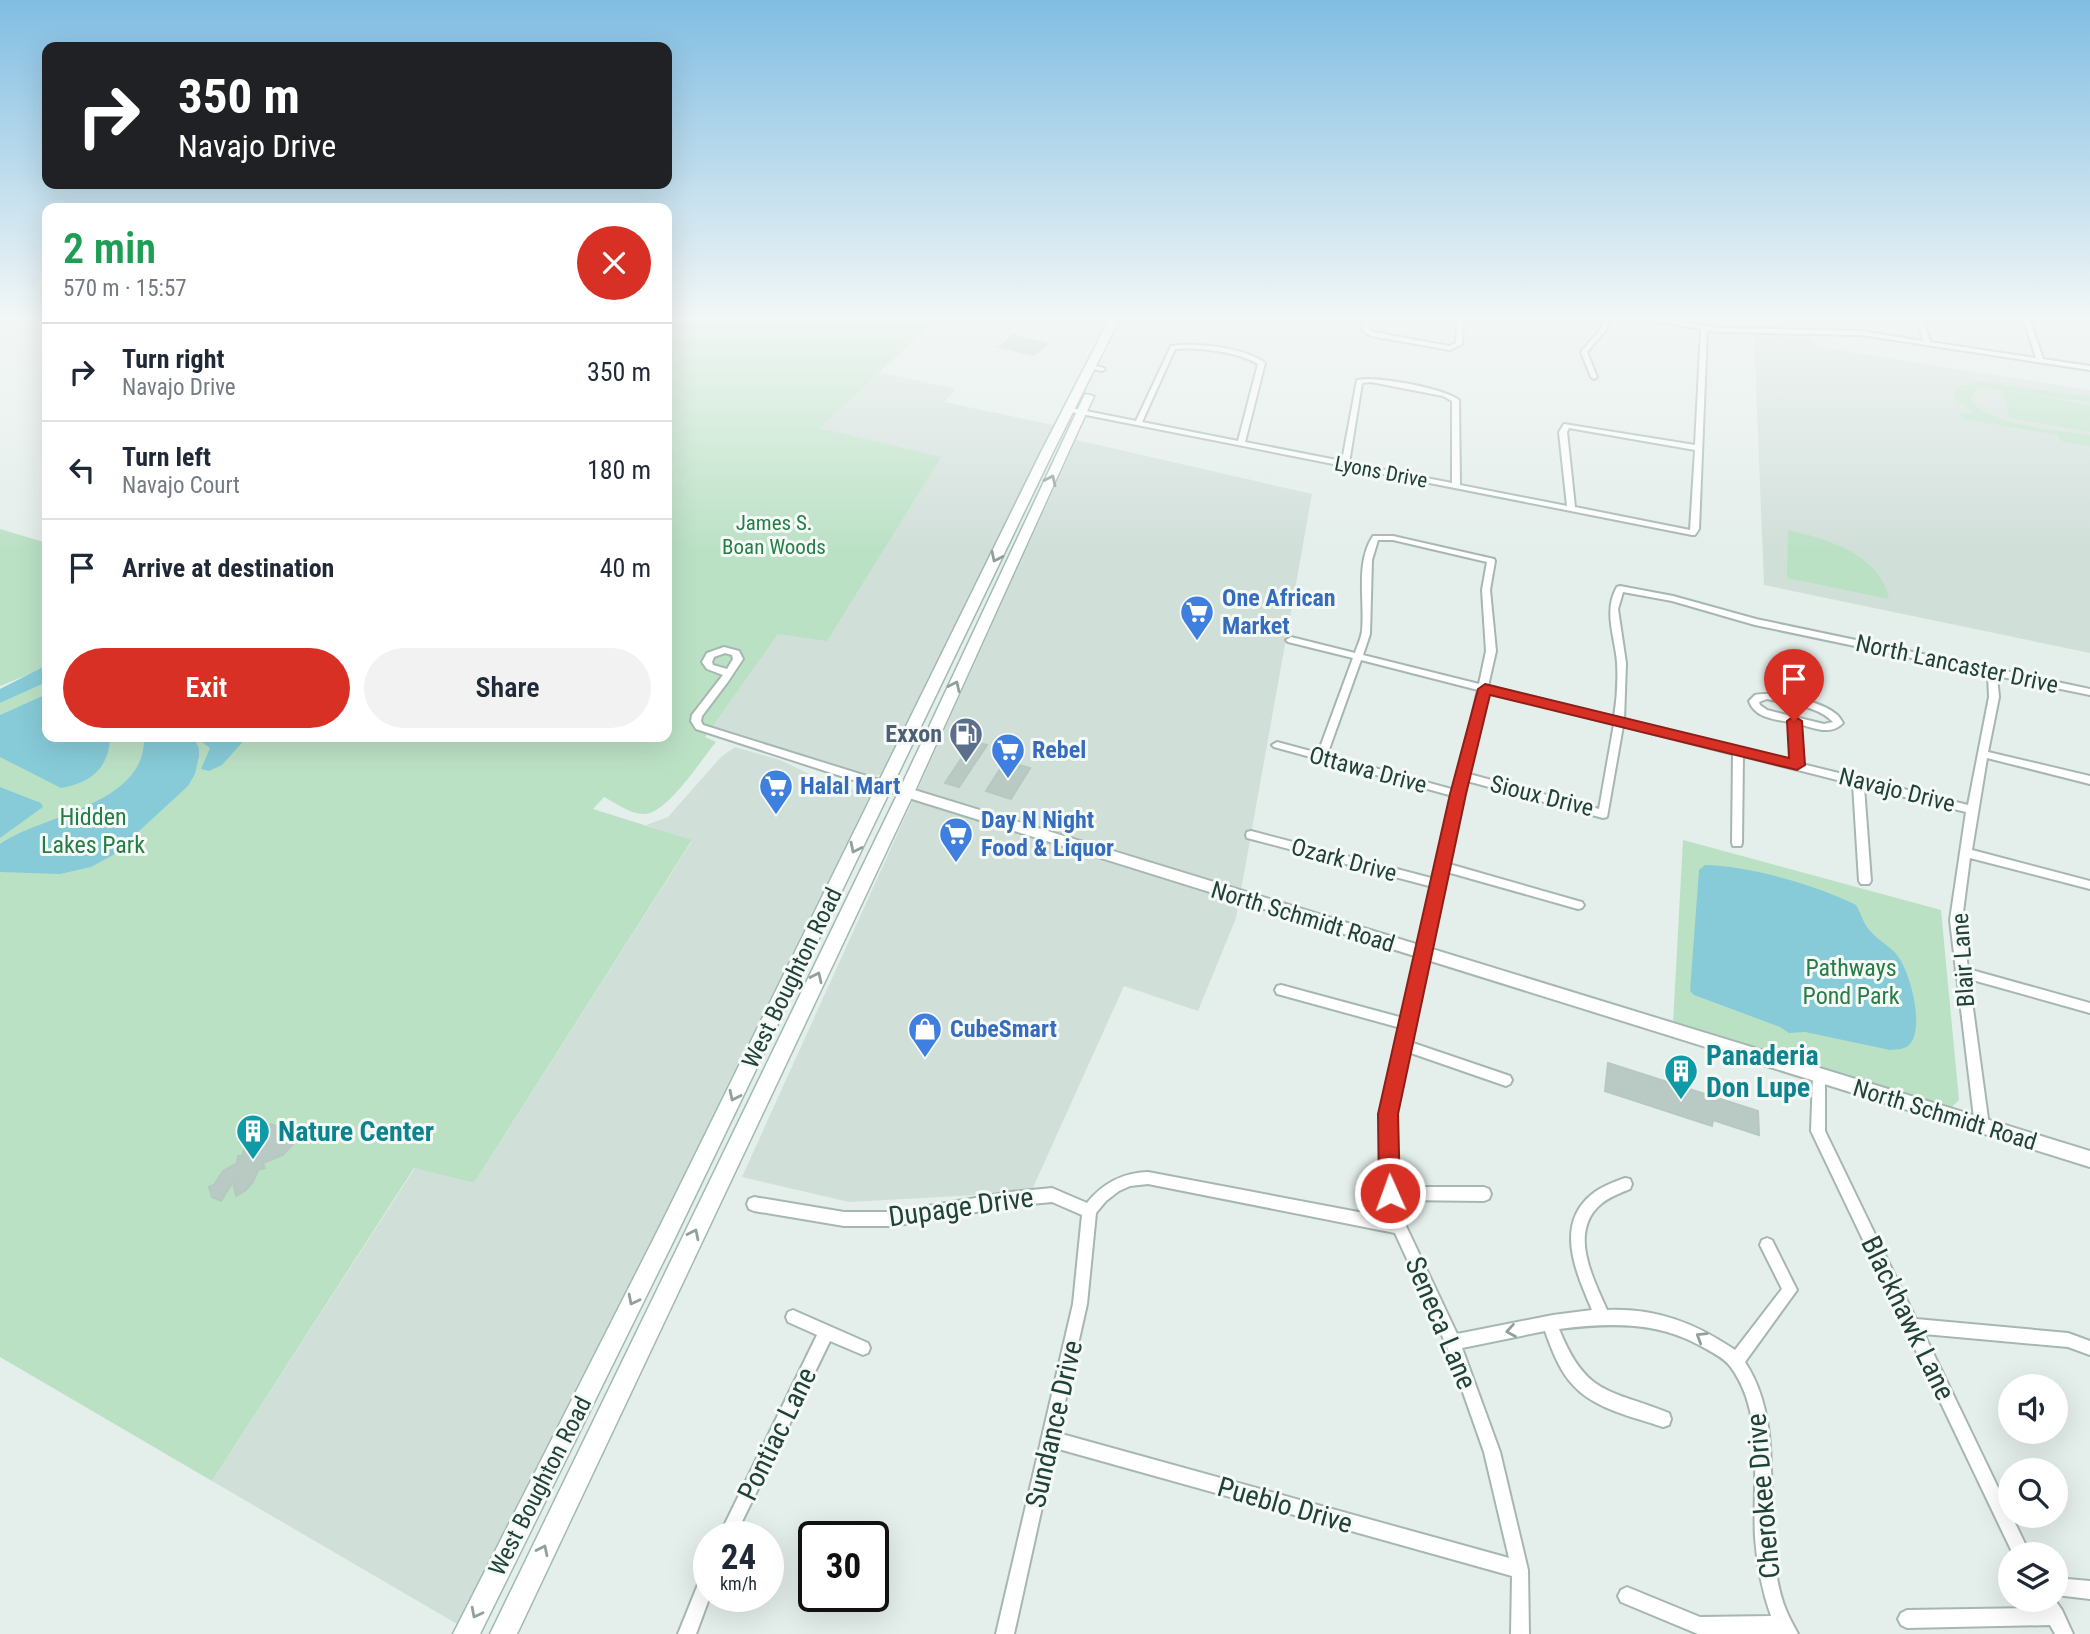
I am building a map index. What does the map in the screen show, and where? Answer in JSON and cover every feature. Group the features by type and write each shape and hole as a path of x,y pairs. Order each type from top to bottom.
{"main road":[{"name":"West Boughton Road","path":"466,1634 1066,447 1083,396"},
{"name":"West Boughton Road","path":"503,1634 895,789 1052,443 1076,411"}],"street":[{"path":"1138,423 1150,396"},
{"path":"1241,444 1253,396"},
{"path":"1345,464 1356,396"},
{"path":"1453,396 1456,400 1456,486"},
{"path":"1571,509 1563,432 1567,426 1699,448 1701,396"},
{"name":"Lyons Drive","path":"1076,411 1692,533 1699,448"},
{"path":"1052,443 1066,447"},
{"name":"Seneca Lane","path":"1357,657 1366,634 1369,553 1377,538 1393,538 1491,561 1486,590 1491,651 1485,689 1458,794 1388,1114 1390,1193 1399,1227 1453,1342 1492,1452 1520,1570 1520,1634"},
{"name":"North Lancaster Drive","path":"1619,589 1673,598 1755,622 2090,692"},
{"name":"Sioux Drive","path":"1463,776 1603,814 1619,721 1623,679 1619,639 1613,619 1615,597 1619,589"},
{"name":"Navajo Drive","path":"1291,640 1972,810"},
{"path":"1321,758 1357,657"},
{"name":"Blair Lane","path":"1982,1126 1956,920 1972,810 1994,697 1992,670"},
{"name":"North Schmidt Road","path":"729,673 697,715 699,727 2090,1159"},
{"path":"1767,696 1824,710 1836,718 1838,723 1829,728 1794,721 1764,713 1756,707 1754,701 1758,697 1767,696"},
{"path":"1794,721 1797,765"},
{"name":"Ottawa Drive","path":"1277,745 1458,794"},
{"path":"1737,844 1738,751"},
{"path":"1983,754 2090,780"},
{"path":"1858,780 1865,881"},
{"name":"Ozark Drive","path":"1251,835 1438,884"},
{"path":"1966,853 2090,885"},
{"path":"1442,866 1578,905"},
{"path":"1961,972 2090,1008"},
{"path":"1281,990 1406,1024"},
{"path":"1403,1045 1506,1080"},
{"name":"Blackhawk Lane","path":"1819,1076 1818,1131 2016,1542"},
{"path":"1090,1211 1100,1196 1116,1184 1130,1178 1148,1178 1399,1227"},
{"path":"1602,1316 1582,1267 1577,1242 1578,1221 1595,1200 1625,1184"},
{"path":"1390,1193 1484,1194"},
{"name":"Dupage Drive","path":"754,1204 844,1219 893,1219 1011,1199 1052,1195 1090,1211"},
{"name":"Sundance Drive","path":"1005,1634 1080,1304 1090,1211"},
{"path":"1453,1342 1602,1316 1664,1320 1686,1328 1736,1361 1790,1290 1767,1245"},
{"path":"793,1317 863,1348"},
{"path":"1550,1324 1561,1356 1572,1376 1584,1388 1663,1419"},
{"path":"1912,1325 2068,1340 2090,1348"},
{"name":"Pontiac Lane","path":"734,1521 826,1332"},
{"name":"Cherokee Drive","path":"1736,1361 1756,1403 1763,1432 1764,1554 1772,1590 1786,1629"},
{"name":"Pueblo Drive","path":"1051,1439 1520,1570"},
{"path":"2068,1587 2090,1590"},
{"path":"1627,1596 1700,1626 1786,1629"},
{"path":"687,1634 696,1612"},
{"path":"2054,1612 2064,1634"},
{"path":"1907,1619 2056,1616"}],"shaded area":[{"path":"853,396 949,396 944,402 1058,426 884,774 868,777 711,727 778,634 940,457 819,428"},
{"path":"1756,396 2090,396 2090,653 1764,585"},
{"path":"1076,440 1312,494 1236,918 1198,1011 1124,986 1031,1192 849,1202 742,1177"},
{"path":"735,747 780,760 818,778 865,793 871,800 464,1628 212,1481 415,1168 474,1183 692,841 646,825 668,817 721,757"}],"green space":[{"path":"672,396 854,396 820,428 941,457 827,641 778,634 705,737 716,742 683,785 663,805 653,812 639,814 604,797 593,809 692,840 474,1183 414,1168 212,1481 0,1357 0,703 42,684 42,742 672,742"},
{"path":"1955,396 1971,396 1978,407 2007,421 2090,435 2090,446 2060,441 2058,435 1962,419 1961,413 1975,414"},
{"path":"2004,396 2039,396 2090,405 2090,432 2010,418"},
{"path":"2047,396 2085,396 2090,397 2090,402"},
{"path":"0,529 42,542 42,669 0,686"},
{"path":"1788,530 1819,538 1850,551 1875,570 1884,583 1889,599 1787,578"},
{"name":"Pathways Pond Park","path":"1683,840 1941,910 1959,1100 1952,1107 1944,1106 1673,1024"}],"water":[{"path":"42,668 42,684 0,703 0,689"},
{"path":"42,696 42,742 110,742 106,757 89,778 61,788 0,757 0,715"},
{"path":"143,742 196,742 199,748 195,774 188,786 113,855 91,867 60,874 0,872 0,844 111,793 129,778 140,760"},
{"path":"202,742 243,742 222,765 209,771 201,769 210,748"},
{"path":"0,787 41,803 43,807 0,838"},
{"path":"1705,865 1782,878 1856,905 1869,930 1897,955 1907,973 1916,1013 1914,1036 1910,1044 1890,1050 1805,1032 1789,1033 1780,1027 1694,995 1690,991 1699,870"}],"building":[{"name":"Exxon","path":"973,741 987,745 959,787 945,783"},
{"name":"Rebel","path":"1005,761 1030,768 1011,799 986,791"},
{"name":"Panaderia Don Lupe","path":"1608,1063 1758,1111 1759,1135 1713,1120 1712,1126 1605,1091"},
{"name":"Nature Center","path":"271,1124 283,1130 289,1124 305,1131 283,1155 263,1163 265,1168 258,1170 245,1191 236,1196 233,1182 221,1201 212,1197 209,1187 214,1185 223,1171 237,1163 238,1156 242,1156 251,1140 255,1140"}],"place":[{"name":"One African Market","path":"1197,642"},
{"name":"Exxon","path":"966,764"},
{"name":"Rebel","path":"1008,780"},
{"name":"Halal Mart","path":"776,816"},
{"name":"Day N Night Food & Liquor","path":"956,864"},
{"name":"CubeSmart","path":"925,1059"},
{"name":"Panaderia Don Lupe","path":"1681,1101"},
{"name":"Nature Center","path":"253,1161"}],"route":[{"path":"1390,1193 1388,1114 1458,794 1485,689 1797,765 1794,721"}],"park label":[{"name":"James S. Boan Woods","path":"774,535"},
{"name":"Hidden Lakes Park","path":"93,831"}]}
